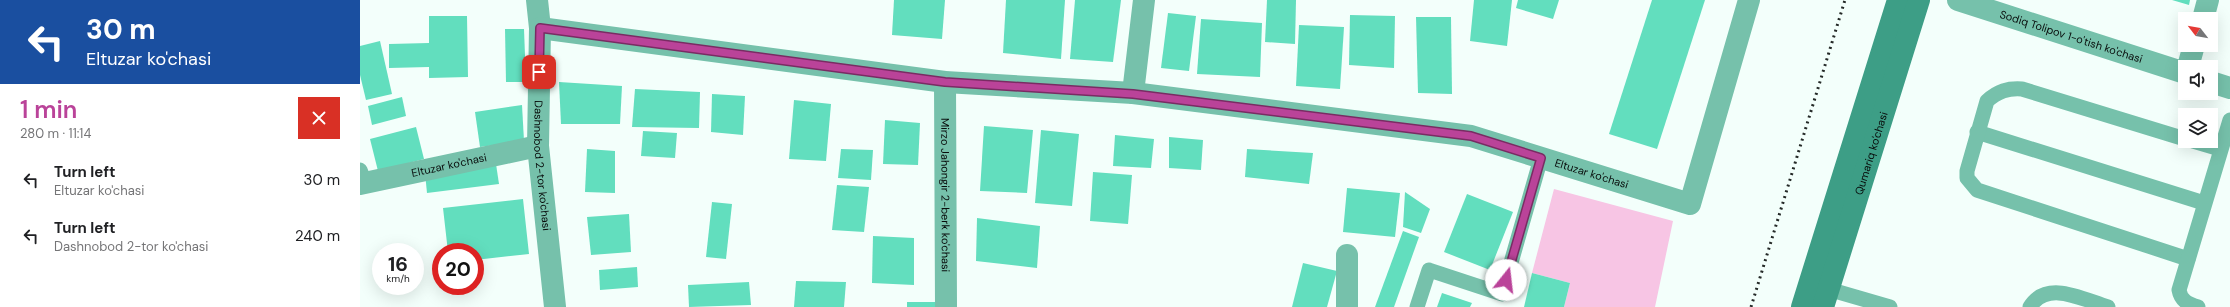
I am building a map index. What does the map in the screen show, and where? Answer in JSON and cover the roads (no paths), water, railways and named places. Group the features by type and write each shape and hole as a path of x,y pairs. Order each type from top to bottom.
{"main road":[{"name":"Qumariq ko'chasi","path":"1802,307 1898,0"},
{"name":"Qumariq ko'chasi","path":"1826,298 1919,0"}],"street":[{"name":"Dashnobod 2-tor ko'chasi","path":"537,0 540,28 538,146 555,307"},
{"path":"1133,94 1144,0"},
{"name":"Eltuzar ko'chasi","path":"540,28 945,82 1133,94 1471,136 1690,204 1749,0"},
{"name":"Sodiq Tolipov 1-o'tish ko'chasi","path":"1958,0 2178,71"},
{"path":"2204,12 2208,0"},
{"name":"Mirzo Jahongir 2-berk ko'chasi","path":"945,82 946,307"},
{"path":"2218,84 2230,88"},
{"name":"Eltuzar ko'chasi","path":"362,179 538,146"},
{"path":"1347,255 1347,307"}],"lane":[{"path":"2178,137 2022,89 2013,88 1994,94 1987,101 1967,171 1968,178 1977,190 2188,258"},
{"path":"2198,307 2186,302 2180,294 2188,258 2230,120"},
{"path":"1977,132 2204,203"},
{"path":"1417,307 1429,270 1502,294 1541,158"},
{"path":"2030,307 2035,300 2050,292 2060,292 2108,307"},
{"path":"1826,298 1890,307"}],"railway":[{"path":"1751,307 1845,0"}]}
